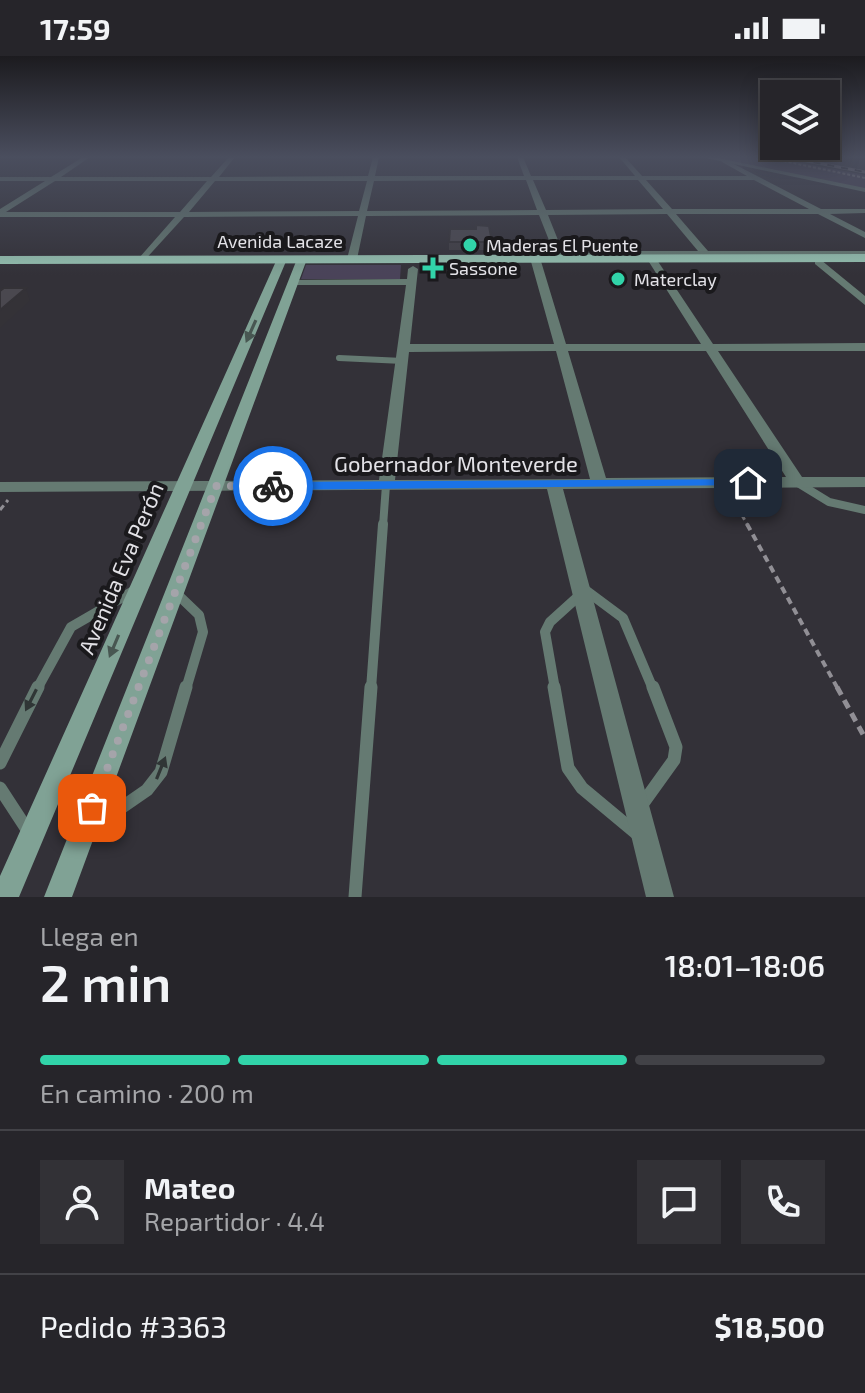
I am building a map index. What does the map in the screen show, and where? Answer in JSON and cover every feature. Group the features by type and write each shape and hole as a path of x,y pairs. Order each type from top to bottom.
{"main road":[{"name":"Avenida Lacaze","path":"0,260 865,257"},
{"path":"58,897 294,282 292,259"},
{"name":"Avenida Eva Perón","path":"5,897 183,487 292,259"}],"street":[{"path":"0,214 26,196"},
{"path":"142,260 196,196"},
{"path":"352,259 368,196"},
{"path":"536,196 561,258 654,262 818,262 865,257"},
{"path":"656,196 707,256"},
{"path":"788,196 865,235"},
{"path":"0,214 865,211"},
{"path":"535,258 600,484"},
{"path":"654,262 797,482"},
{"path":"818,262 865,302"},
{"path":"294,282 412,275 386,485"},
{"path":"404,354 560,347 865,347"},
{"name":"Gobernador Monteverde","path":"0,487 865,482"},
{"path":"554,484 660,897"}],"lane":[{"path":"339,358 404,354"},
{"path":"797,482 807,491 846,508 865,510"},
{"path":"355,897 386,485"},
{"path":"0,763 64,635 71,627 139,588"},
{"path":"638,810 674,760 676,747 623,618 581,590 550,622 545,632 568,768 582,788 646,840"},
{"path":"82,835 147,790 161,772 203,632 199,615 175,592"},
{"path":"0,788 32,836"}],"path":[{"path":"724,483 865,738"}],"shaded area":[{"path":"306,265 401,265 400,279 301,279"}],"building":[{"path":"476,225 489,226 492,242 449,242 450,229 476,229"},
{"path":"4,288 26,288 0,310 0,291"}],"way so far":[{"path":"92,808 216,486 273,486"}],"place":[{"name":"Maderas El Puente","path":"470,245"},
{"name":"Sassone","path":"433,268"},
{"name":"Materclay","path":"618,279"}],"route":[{"path":"273,486 748,483"}]}
